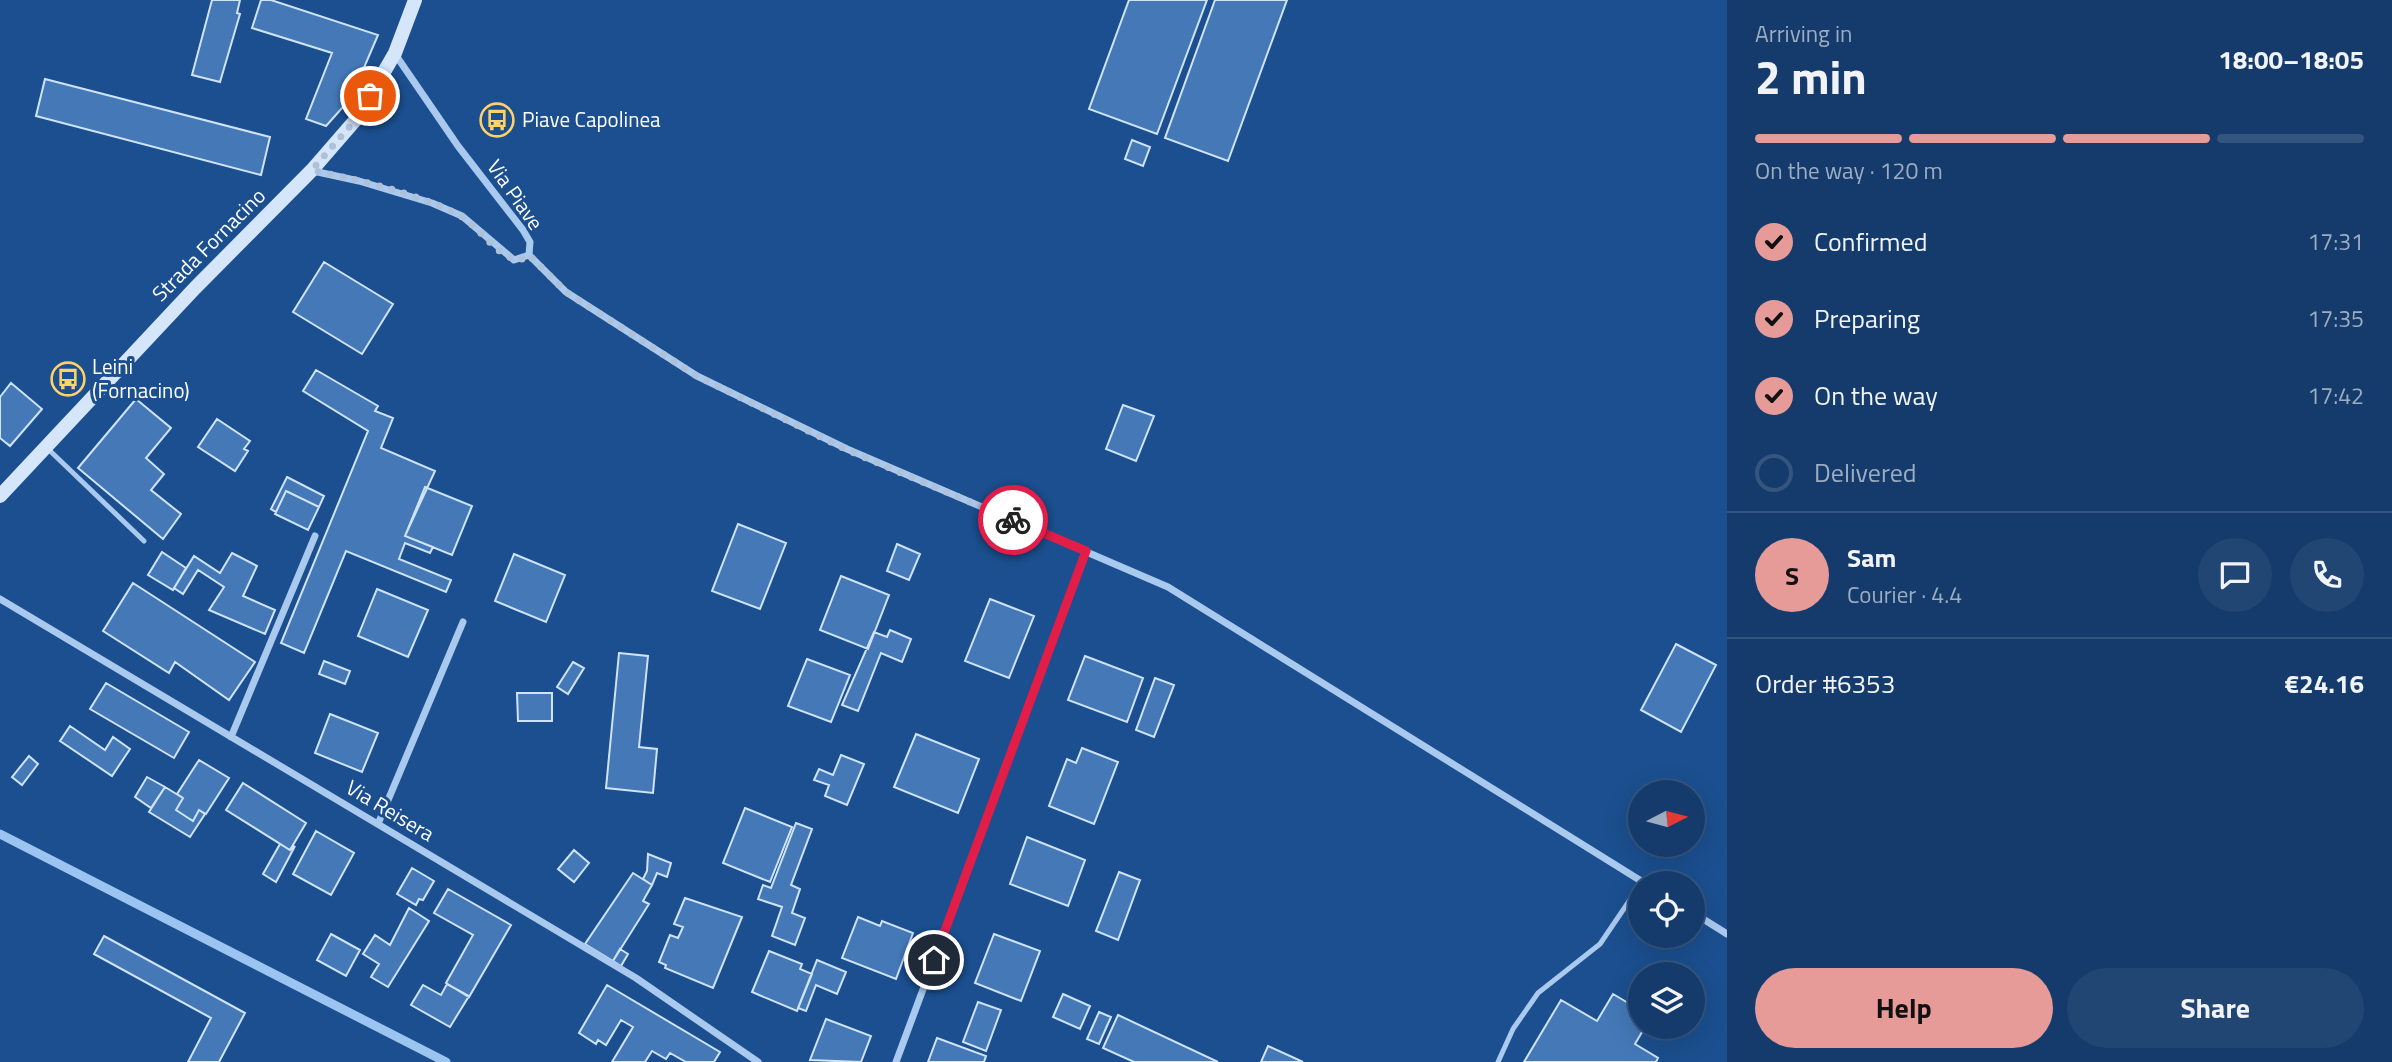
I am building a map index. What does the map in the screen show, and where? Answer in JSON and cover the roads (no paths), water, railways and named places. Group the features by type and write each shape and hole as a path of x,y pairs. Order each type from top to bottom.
{"street":[{"name":"Strada Fornacino","path":"0,496 195,288 312,170 358,117 395,53 415,0"},
{"name":"Via Piave","path":"395,53 458,146 523,230 530,243 529,255 566,292 697,376 847,450 1168,587 1628,874"},
{"name":"Via Piave","path":"312,170 432,203 462,216 514,260 529,255"},
{"path":"231,737 315,536"},
{"path":"896,1062 1086,551"},
{"name":"Via Reisera","path":"0,599 636,978 758,1062"},
{"path":"378,824 463,622"},
{"path":"1705,920 1727,934"}],"lane":[{"path":"46,447 144,541"},
{"path":"1498,1062 1513,1028 1538,993 1600,944 1628,903"}],"waterway":[{"path":"0,834 446,1062"}],"place":[{"name":"Piave Capolinea","path":"497,120"},
{"name":"Leini (Fornacino)","path":"68,379"}]}
